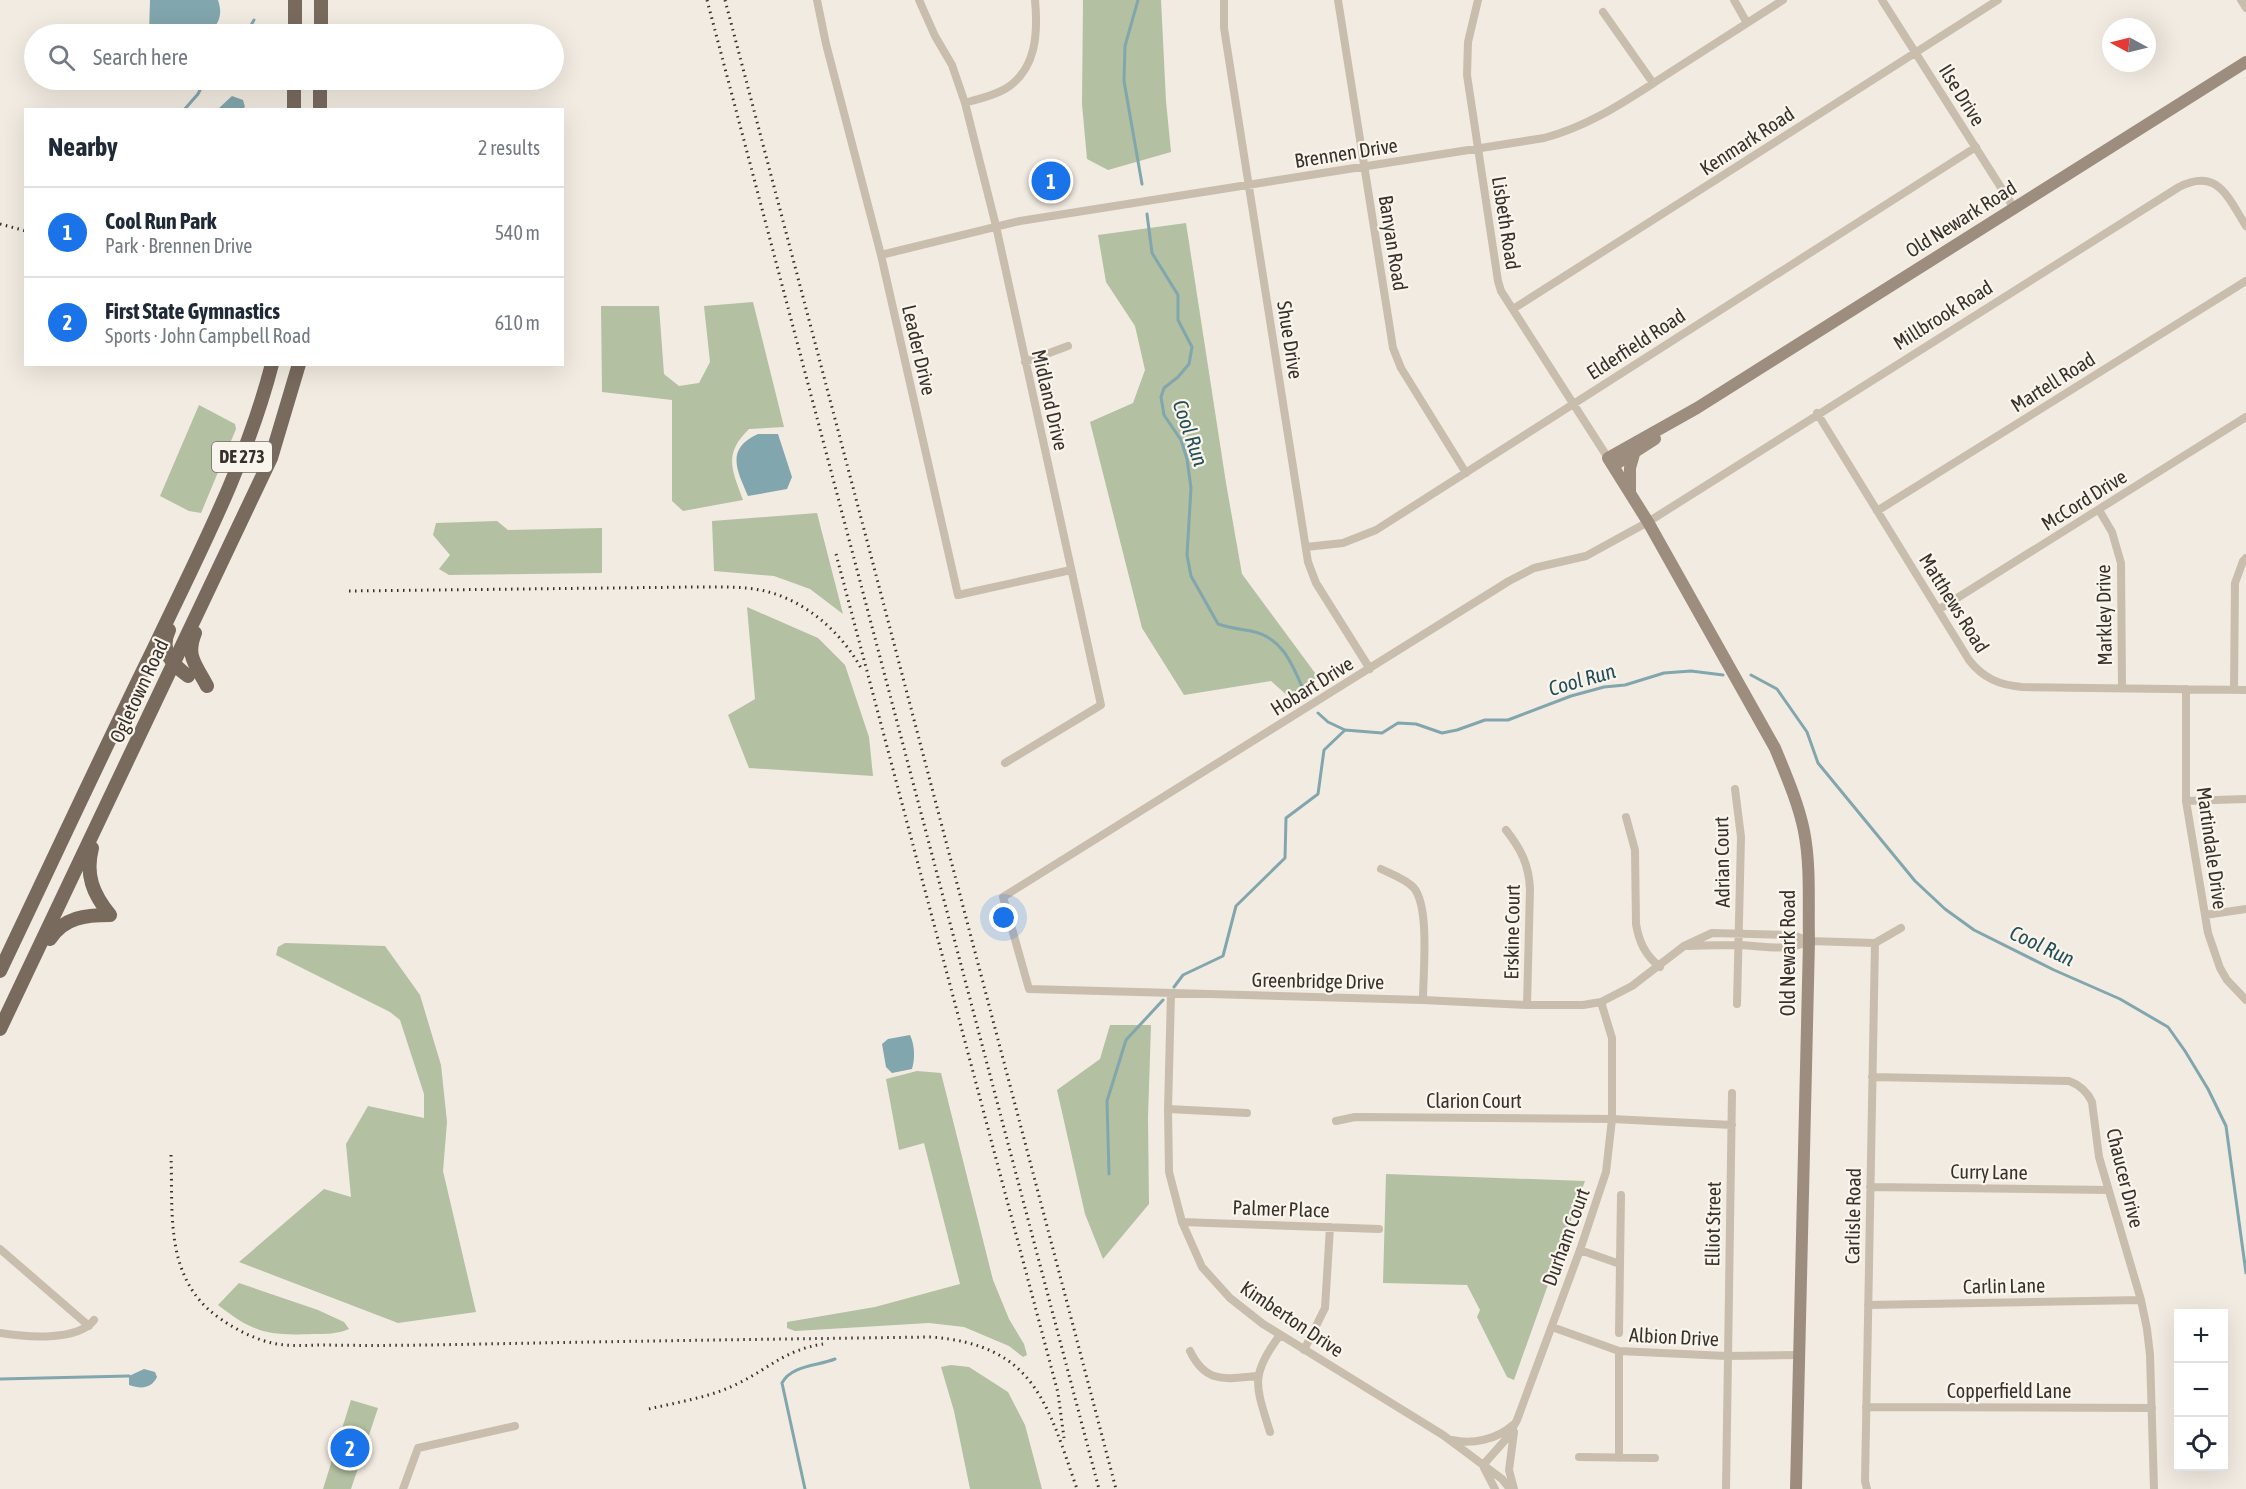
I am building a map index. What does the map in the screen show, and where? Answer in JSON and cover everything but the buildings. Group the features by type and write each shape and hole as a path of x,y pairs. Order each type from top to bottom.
{"main road":[{"path":"321,24 322,2"},
{"path":"294,3 294,24"},
{"path":"294,90 294,108"},
{"path":"320,90 320,108"},
{"name":"Ogletown Road","path":"0,971 203,545 245,451 271,366"},
{"name":"Ogletown Road","path":"0,1029 271,458 298,366"},
{"path":"188,676 173,665 167,655 166,636 195,578 203,545"},
{"path":"207,593 191,643 191,654 207,686"},
{"path":"35,956 56,928 64,923 93,915 110,915 98,900 89,876 88,861 98,823"}],"street":[{"name":"Leader Drive","path":"817,0 826,44 881,255 958,595 1071,570"},
{"name":"Midland Drive","path":"919,0 935,36 952,65 965,103 996,226 1101,705 1005,763"},
{"path":"965,103 1006,89 1018,79 1033,52 1037,29 1035,0"},
{"name":"Shue Drive","path":"1224,0 1224,28 1311,572 1370,669"},
{"name":"Banyan Road","path":"1338,0 1391,339 1396,357 1466,473"},
{"name":"Lisbeth Road","path":"1478,0 1471,26 1467,75 1498,281 1501,291 1611,462"},
{"path":"1734,0 1747,23"},
{"name":"Brennen Drive","path":"881,255 996,226 1544,138 1576,128 1610,111 1783,0"},
{"name":"Ilse Drive","path":"1882,0 2014,208"},
{"name":"Kenmark Road","path":"1513,309 1998,0"},
{"path":"2241,0 2246,8"},
{"path":"1603,12 1653,83"},
{"name":"Old Newark Road","path":"1611,462 2246,62"},
{"name":"Elderfield Road","path":"1306,548 1343,543 1376,530 1976,147"},
{"name":"Millbrook Road","path":"1648,522 1817,413 2185,183 2200,180 2215,183 2222,188 2246,226"},
{"name":"Martell Road","path":"1877,511 2246,281"},
{"path":"1025,362 1068,346"},
{"name":"Old Newark Road","path":"1611,462 1634,454 1697,408"},
{"name":"Matthews Road","path":"1817,413 1975,667 1995,682 2022,687 2246,690"},
{"name":"McCord Drive","path":"1938,610 2246,417"},
{"path":"1630,492 1630,468 1634,454"},
{"name":"Old Newark Road","path":"1611,462 1648,522 1770,738 1790,784 1804,830 1808,859 1809,941 1796,1489"},
{"name":"Markley Drive","path":"2099,510 2116,542 2121,563 2122,688"},
{"name":"Hobart Drive","path":"1003,897 1523,573 1534,568 1586,556 1648,522"},
{"path":"2234,690 2235,583 2246,558"},
{"name":"Martindale Drive","path":"2186,689 2186,801 2205,915 2211,944 2220,968 2227,980 2246,1000"},
{"name":"Adrian Court","path":"1735,789 1741,837 1737,1004"},
{"path":"2186,801 2246,799"},
{"path":"1626,817 1635,850 1638,934 1649,958 1660,967"},
{"name":"Erskine Court","path":"1506,830 1518,846 1529,871 1527,1005"},
{"path":"1381,869 1414,888 1422,907 1423,1000"},
{"name":"Greenbridge Drive","path":"1003,897 1029,990 1583,1005 1601,1002 1632,986 1660,967 1684,946 1712,933 1793,935 1809,941"},
{"path":"2205,915 2246,909"},
{"path":"1684,946 1739,945 1788,948 1798,947 1809,941 1875,943 1900,928"},
{"name":"Carlisle Road","path":"1867,1489 1865,1481 1866,1407 1875,943"},
{"name":"Kimberton Drive","path":"1171,994 1169,1172 1182,1222 1202,1267 1248,1314 1448,1438 1512,1489"},
{"name":"Durham Court","path":"1483,1465 1507,1438 1517,1420 1580,1250 1606,1172 1612,1119 1612,1038 1601,1002"},
{"name":"Chaucer Drive","path":"1872,1077 2069,1080 2076,1083 2088,1095 2092,1102 2099,1157 2141,1300 2150,1355 2154,1489"},
{"name":"Elliot Street","path":"1726,1489 1726,1356 1732,1093"},
{"path":"1168,1109 1247,1113"},
{"name":"Clarion Court","path":"1336,1121 1355,1117 1612,1119 1732,1125"},
{"name":"Curry Lane","path":"1870,1186 2108,1190"},
{"path":"1619,1333 1621,1196"},
{"name":"Palmer Place","path":"1182,1222 1379,1229"},
{"path":"1304,1350 1325,1308 1330,1227"},
{"path":"0,1249 92,1323 70,1334 0,1333"},
{"path":"1580,1250 1620,1264"},
{"name":"Carlin Lane","path":"1868,1305 2141,1300"},
{"name":"Albion Drive","path":"1552,1327 1619,1351 1726,1356 1800,1355"},
{"path":"1270,1432 1259,1397 1257,1376 1265,1355 1280,1335"},
{"path":"1190,1351 1200,1369 1215,1376 1222,1378 1257,1376"},
{"path":"1619,1351 1619,1458"},
{"name":"Copperfield Lane","path":"1866,1407 2152,1408"},
{"path":"1448,1438 1460,1442 1491,1437 1501,1434 1517,1420"},
{"path":"1512,1489 1509,1470 1510,1455 1517,1420"},
{"path":"403,1489 418,1448 515,1426"},
{"path":"1579,1457 1655,1458"},
{"name":"Kimberton Drive","path":"1483,1465 1495,1489"}],"green space":[{"path":"1083,0 1161,0 1171,152 1108,170 1087,159 1082,104"},
{"path":"1186,223 1242,574 1318,677 1289,697 1271,681 1184,695 1142,628 1090,422 1133,403 1145,370 1135,326 1106,282 1098,235"},
{"path":"753,302 784,427 749,429 736,446 732,463 733,471 743,500 683,511 672,501 672,400 602,392 601,306 659,306 664,374 679,386 699,383 710,362 704,306"},
{"path":"199,405 235,424 236,429 201,513 189,511 160,496"},
{"path":"817,513 843,614 810,589 774,576 714,571 712,521"},
{"path":"497,521 508,530 602,528 602,573 449,575 439,569 450,555 433,535 436,523"},
{"path":"747,607 818,638 845,665 869,737 873,776 749,768 728,715 755,699"},
{"path":"285,943 385,946 420,995 441,1065 447,1122 443,1171 476,1312 398,1323 239,1262 324,1189 351,1197 346,1144 368,1106 424,1118 424,1094 400,1020 390,1012 276,955 278,947"},
{"path":"1110,1025 1151,1025 1148,1118 1149,1204 1103,1259 1085,1214 1057,1090 1100,1059"},
{"path":"917,1071 941,1073 993,1280 1009,1319 1024,1344 1027,1355 1023,1357 1009,1346 964,1327 929,1323 795,1331 787,1328 787,1322 875,1307 960,1284 924,1143 899,1150 886,1079"},
{"path":"1386,1174 1585,1181 1514,1380 1507,1377 1477,1317 1480,1310 1467,1285 1383,1283"},
{"path":"239,1283 318,1310 344,1322 349,1329 327,1334 284,1334 252,1327 218,1305"},
{"path":"951,1365 969,1367 1008,1392 1025,1425 1042,1489 970,1489 954,1411 941,1367"},
{"path":"351,1400 378,1408 351,1489 323,1489"}],"water":[{"path":"150,0 218,0 220,10 217,24 149,24"},
{"path":"232,96 243,100 245,107 244,108 219,108"},
{"path":"758,434 778,434 792,477 787,489 748,496 740,477 737,453 741,446"},
{"path":"910,1035 914,1052 912,1069 892,1073 886,1067 882,1044 888,1039"},
{"path":"144,1369 155,1372 157,1377 155,1381 145,1387 129,1385 129,1376"}],"waterway":[{"name":"Cool Run","path":"1138,0 1125,46 1124,81 1142,184"},
{"path":"252,24 254,20"},
{"path":"186,108 200,90"},
{"name":"Cool Run","path":"1147,214 1152,253 1178,295 1178,320 1192,347 1189,364 1164,388 1161,397 1164,415 1181,440 1187,459 1191,488 1187,555 1191,576 1218,624 1263,635 1273,640 1281,648 1293,666 1307,698"},
{"name":"Cool Run","path":"1318,713 1328,722 1345,730 1382,733 1398,723 1416,724 1442,733 1485,720 1508,720 1571,696 1604,687 1625,685 1664,673 1691,671 1723,675"},
{"name":"Cool Run","path":"1751,675 1777,689 1807,732 1818,763 1915,881 1945,909 1974,930 2054,970 2120,999 2168,1027 2208,1089 2226,1126 2246,1273"},
{"path":"1174,987 1183,975 1223,956 1236,906 1285,858 1286,818 1318,794 1324,750 1344,731"},
{"path":"1109,1174 1107,1101 1126,1040 1163,1000"},
{"path":"805,1489 782,1383 786,1377 798,1369 835,1359"},
{"path":"0,1379 129,1376"}],"railway":[{"path":"707,0 1099,1489"},
{"path":"725,0 1116,1489"},
{"path":"0,224 24,230"},
{"path":"836,554 1058,1393 1064,1438"},
{"path":"349,591 713,587 757,589 780,596 808,610 833,630 861,668"},
{"path":"171,1155 174,1237 184,1276 194,1293 208,1309 230,1325 255,1338 299,1346 931,1337 966,1342 993,1352 1015,1366 1032,1384 1045,1405 1056,1430 1077,1489"},
{"path":"649,1409 718,1392 798,1350 823,1344"}],"place":[{"name":"Cool Run Park","path":"1051,181"},
{"name":"First State Gymnastics","path":"350,1448"}]}
